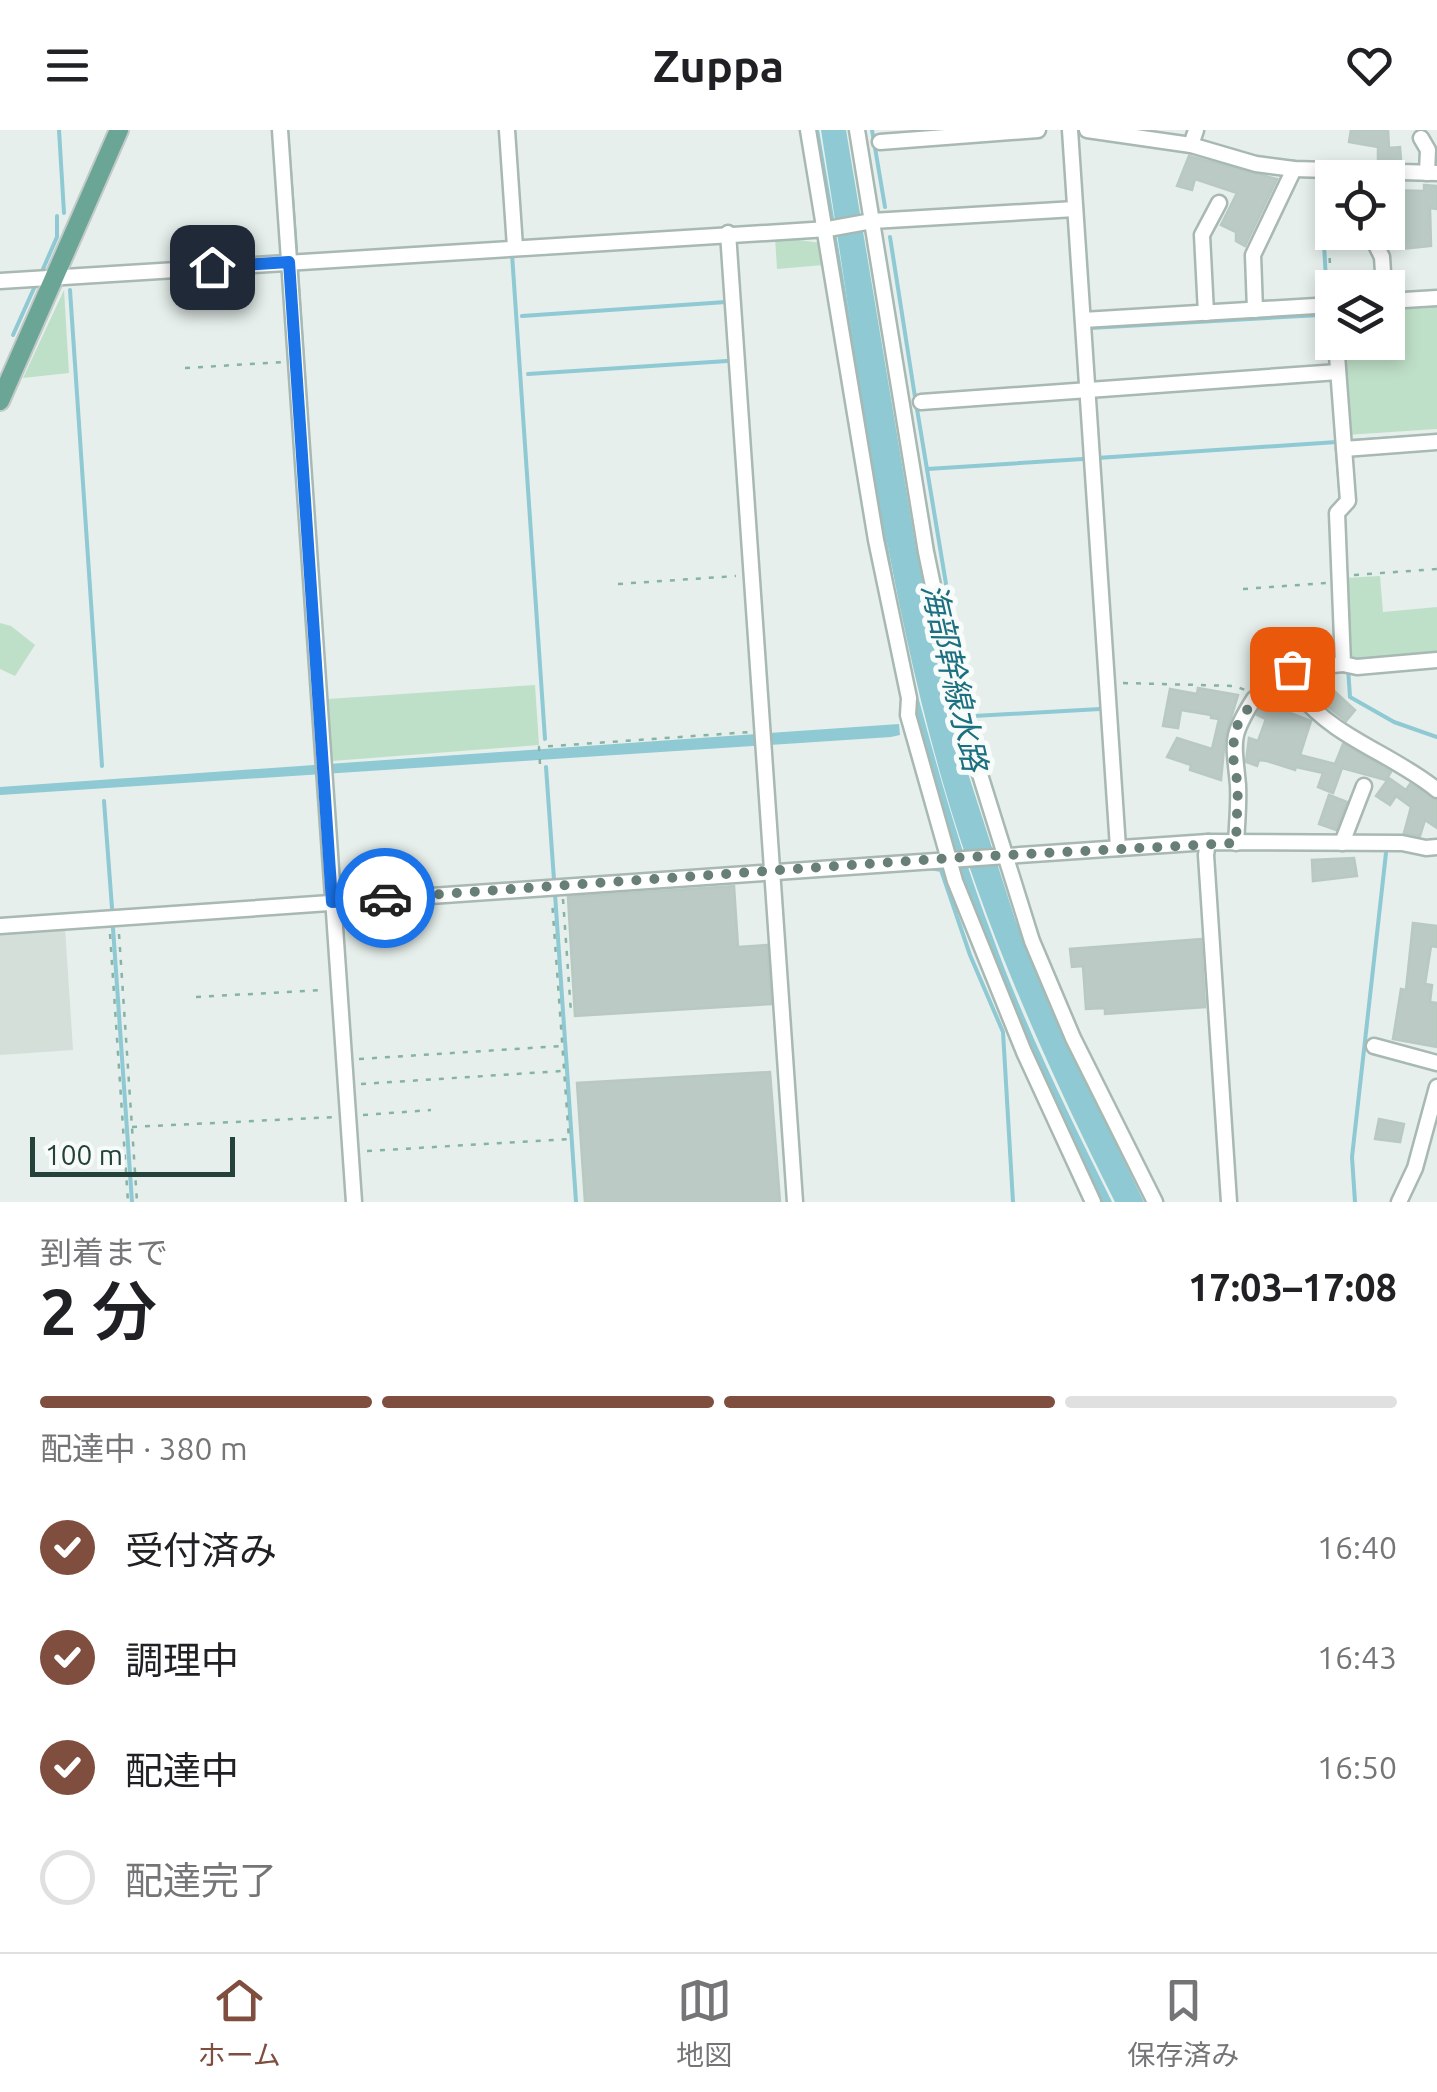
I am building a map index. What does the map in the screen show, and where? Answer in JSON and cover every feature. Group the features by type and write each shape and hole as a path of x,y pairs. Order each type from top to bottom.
{"main road":[{"path":"0,401 119,130"}],"street":[{"path":"280,130 354,1202"},
{"path":"508,130 516,247"},
{"path":"808,130 876,540 909,698 908,715 949,858 1024,1052 1093,1202"},
{"path":"857,130 926,552 957,701 1032,941 1073,1038 1155,1202"},
{"path":"880,142 1038,130"},
{"path":"1070,130 1118,848"},
{"path":"1087,130 1194,137 1256,164 1294,170 1432,173 1428,150 1421,138"},
{"path":"1256,310 1253,255 1294,170"},
{"path":"1206,313 1202,235 1219,203"},
{"path":"0,282 1076,209"},
{"path":"728,233 795,1202"},
{"path":"1405,300 1437,298"},
{"path":"1083,320 1315,306"},
{"path":"1337,360 1348,501 1338,513 1343,664"},
{"path":"921,402 1338,372"},
{"path":"1344,448 1437,442"},
{"path":"1294,692 1292,669 1437,660"},
{"path":"1236,843 1238,786 1232,751 1237,726 1254,699 1299,693 1317,716 1413,770 1437,790"},
{"path":"1342,842 1364,786"},
{"path":"1208,842 1229,1202"},
{"path":"0,926 1208,842 1402,842 1426,848 1437,846"},
{"path":"1374,1046 1437,1063"},
{"path":"1399,1202 1432,1129 1437,1087"}],"path":[{"path":"186,368 296,361"},
{"path":"1243,589 1437,569"},
{"path":"618,584 751,575"},
{"path":"1107,682 1235,686 1249,691 1254,699"},
{"path":"540,763 539,748 762,737"},
{"path":"557,888 570,1013"},
{"path":"350,1152 569,1139 557,888"},
{"path":"113,918 137,1202"},
{"path":"113,918 128,1202"},
{"path":"196,998 339,990"},
{"path":"344,1060 562,1046"},
{"path":"345,1084 564,1070"},
{"path":"132,1128 431,1110"}],"shaded area":[{"path":"65,927 73,1050 0,1055 0,931"}],"green space":[{"path":"775,237 822,243 824,265 777,269"},
{"path":"64,290 69,373 23,378"},
{"path":"1437,304 1437,429 1346,435 1340,360 1405,360 1405,307"},
{"path":"1380,576 1383,612 1437,607 1437,657 1349,663 1345,578"},
{"path":"0,623 11,626 35,645 15,676 0,669"},
{"path":"535,685 539,745 332,761 328,699"}],"water":[{"path":"821,130 846,130 916,548 964,761 1015,919 1050,1007 1144,1202 1115,1202 1090,1151 998,944 943,783 887,541"},
{"path":"915,700 919,700 962,848 1005,969 1048,1070 1112,1202 1102,1202 1082,1162 990,956 941,813 914,716"},
{"path":"899,724 900,735 891,737 0,795 0,787"}],"building":[{"path":"1351,130 1388,130 1389,148 1400,147 1401,160 1378,160 1378,147 1349,142"},
{"path":"1189,156 1277,179 1245,246 1236,241 1236,232 1221,225 1237,193 1195,179 1192,190 1177,186"},
{"path":"1424,185 1437,186 1437,209 1430,208 1431,246 1405,249 1405,190 1424,191"},
{"path":"1198,688 1238,695 1225,738 1221,780 1167,757 1177,738 1212,749 1219,719 1211,715 1181,710 1178,728 1163,726 1170,689 1197,694"},
{"path":"1332,689 1355,710 1346,721 1322,702"},
{"path":"1275,707 1311,721 1300,755 1335,764 1343,744 1391,772 1386,780 1342,768 1333,793 1318,787 1323,773 1267,761 1259,760 1257,766 1246,762 1249,738 1258,741 1266,719 1257,715 1260,709"},
{"path":"1389,778 1406,790 1410,784 1437,800 1437,828 1425,820 1420,836 1404,833 1411,807 1396,796 1390,805 1376,796"},
{"path":"1329,795 1347,802 1336,830 1319,824"},
{"path":"1354,858 1357,876 1313,881 1312,860"},
{"path":"734,886 738,947 767,945 771,1004 575,1016 568,897"},
{"path":"1413,923 1437,926 1437,947 1431,946 1425,984 1432,985 1430,1002 1437,1003 1437,1047 1393,1039 1401,989 1406,990"},
{"path":"1201,939 1205,1007 1105,1014 1105,1008 1086,1009 1083,966 1072,967 1070,949"},
{"path":"770,1072 780,1202 585,1202 577,1083"},
{"path":"1379,1119 1404,1124 1400,1142 1375,1139"}],"waterway":[{"path":"59,130 64,213"},
{"path":"287,130 296,250"},
{"path":"817,130 833,224"},
{"path":"872,130 885,207"},
{"path":"43,269 57,237 57,216"},
{"path":"834,233 894,594"},
{"path":"890,237 915,397"},
{"path":"1324,250 1325,270"},
{"path":"512,254 545,739"},
{"path":"297,270 308,435"},
{"path":"13,335 35,286"},
{"path":"70,290 102,766"},
{"path":"522,316 726,302"},
{"path":"1090,328 1315,315"},
{"path":"528,374 727,361"},
{"name":"海部幹線水路","path":"917,409 950,608 972,705"},
{"path":"1350,441 1425,436"},
{"path":"1097,458 1337,442"},
{"path":"1337,452 1341,502"},
{"path":"927,469 1083,459"},
{"path":"1348,668 1350,697 1394,722 1437,737"},
{"path":"910,672 917,701"},
{"name":"海部幹線水路","path":"974,716 1100,709"},
{"path":"546,767 554,880"},
{"path":"104,801 112,908"},
{"path":"1355,1202 1352,1157 1386,853"},
{"path":"925,867 941,870 970,955 1003,1032 1013,1202"},
{"path":"555,894 576,1202"},
{"path":"113,928 132,1202"}],"way so far":[{"path":"385,898 951,858 1236,843 1238,786 1232,751 1237,726 1254,699 1294,692 1292,669"}],"route":[{"path":"212,267 289,262 332,902 385,898"}]}
